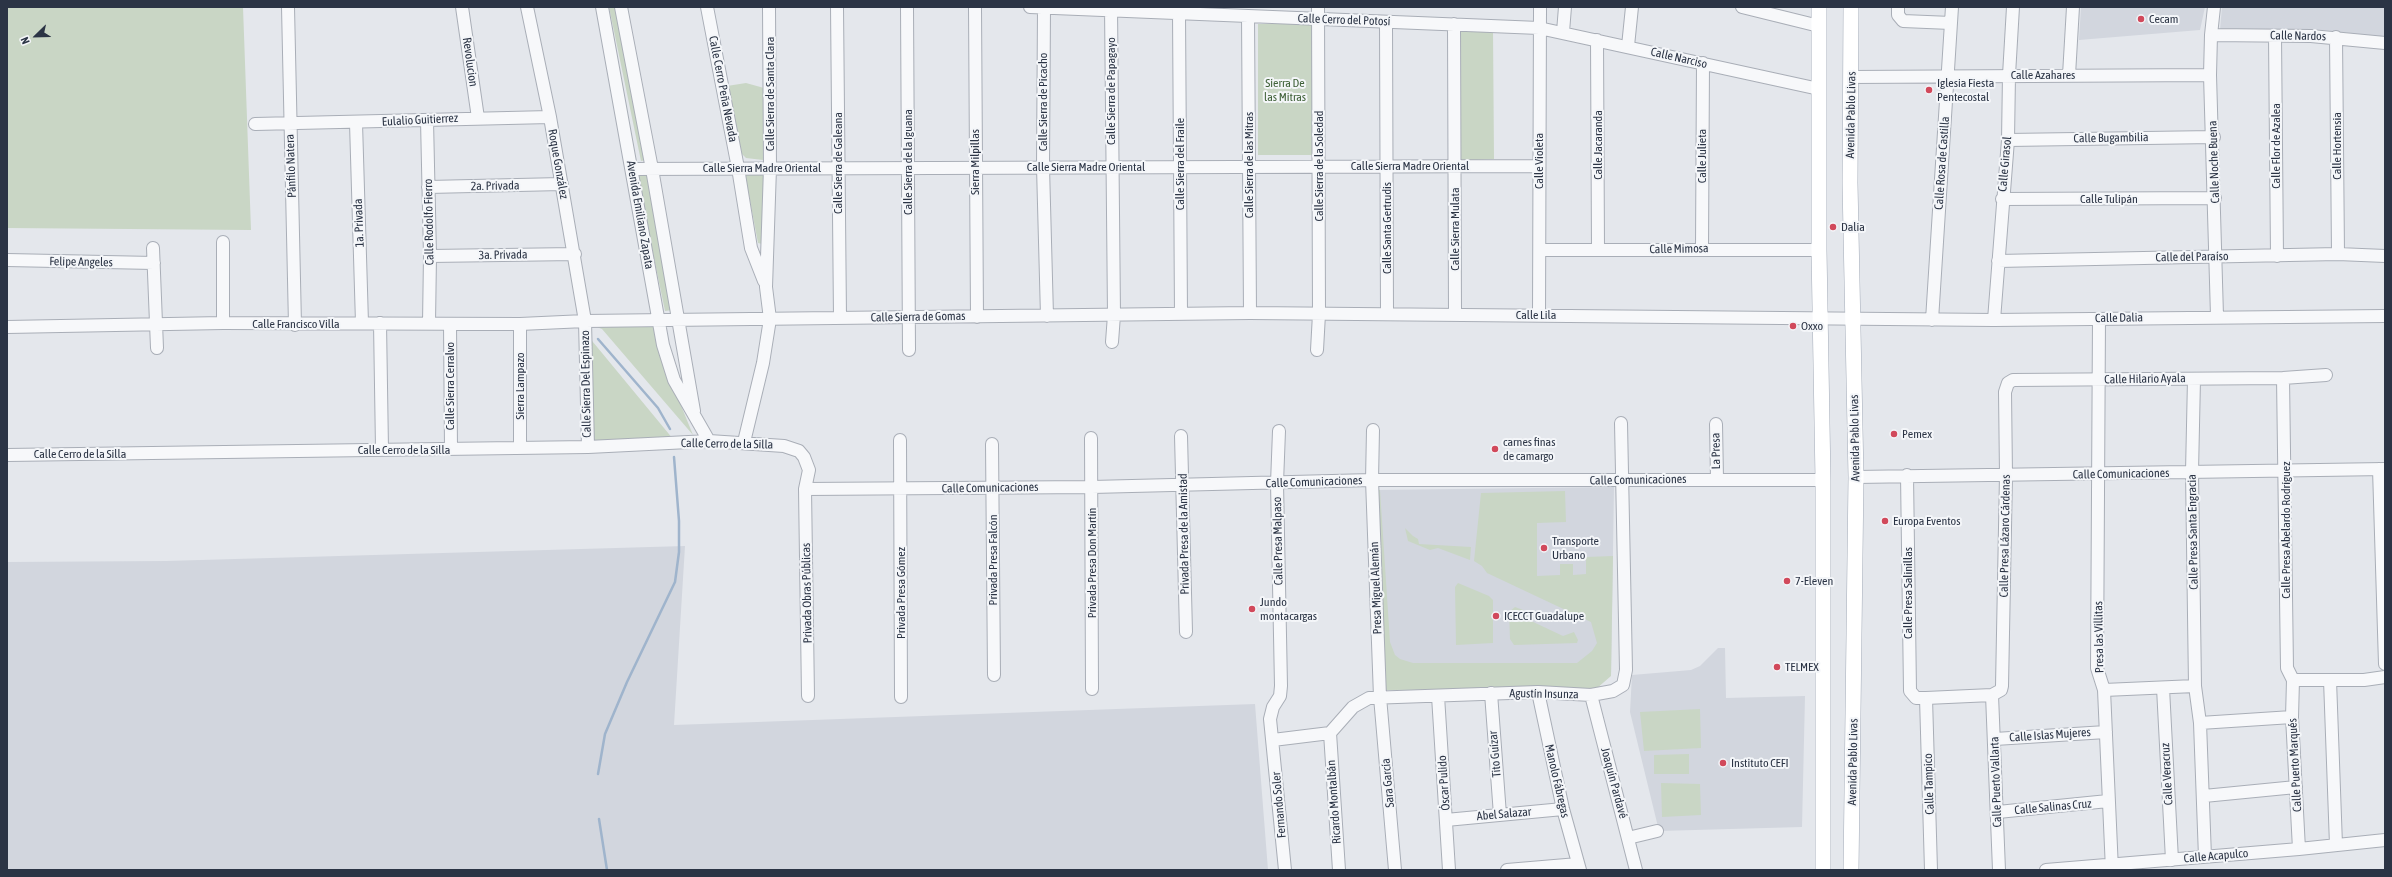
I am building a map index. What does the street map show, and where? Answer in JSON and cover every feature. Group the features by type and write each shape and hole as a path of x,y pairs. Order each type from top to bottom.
{"main road":[{"path":"1819,7 1818,250 1821,317 1823,480 1823,870"},
{"name":"Avenida Pablo Livas","path":"1851,7 1850,183 1856,478 1851,870"}],"street":[{"name":"Pánfilo Natera","path":"288,7 289,124 295,324"},
{"name":"Revolucion","path":"462,7 478,118"},
{"name":"Roque González","path":"527,7 550,117 575,254 585,321"},
{"name":"Avenida Emiliano Zapata","path":"602,7 632,169 657,320 666,358 674,380 709,441"},
{"name":"Avenida Emiliano Zapata","path":"621,7 652,168 695,418"},
{"name":"Calle Cerro Peña Nevada","path":"707,7 738,168 751,248 766,287"},
{"name":"Calle Sierra de Santa Clara","path":"744,442 763,364 770,319 766,287 770,168 769,7"},
{"name":"Calle Sierra de Galeana","path":"838,7 840,318"},
{"name":"Calle Sierra de la Iguana","path":"907,7 909,350"},
{"name":"Sierra Milpillas","path":"975,7 977,316"},
{"name":"Calle Cerro del Potosí","path":"1030,7 1111,9 1248,16 1318,13 1386,22 1538,28"},
{"name":"Calle Violeta","path":"1539,315 1540,250 1538,28 1540,7"},
{"path":"1563,32 1565,7"},
{"path":"1628,46 1632,7"},
{"path":"1742,7 1819,26"},
{"path":"1898,7 1898,15 1903,21 1951,23"},
{"name":"Calle Rosa de Castilla","path":"1932,320 1952,7"},
{"name":"Calle Girasol","path":"1994,320 2002,199 2008,140 2009,76 2013,7"},
{"path":"2069,75 2073,7"},
{"name":"Calle Noche Buena","path":"2214,7 2211,35 2210,75 2214,137 2217,316"},
{"name":"Calle Sierra de Picacho","path":"1044,8 1043,167 1047,316"},
{"name":"Calle Sierra de Papagayo","path":"1111,9 1114,315 1112,342"},
{"name":"Calle Sierra del Fraile","path":"1179,13 1181,314"},
{"name":"Calle Sierra de la Soledad","path":"1317,350 1319,314 1318,13"},
{"name":"Calle Sierra de las Mitras","path":"1248,16 1250,313"},
{"name":"Calle Santa Gertrudis","path":"1386,22 1388,166 1387,314"},
{"name":"Calle Sierra Mulata","path":"1454,24 1455,314"},
{"name":"Calle Narciso","path":"1538,28 1628,46 1819,90"},
{"name":"Calle Nardos","path":"2211,35 2336,37 2385,43"},
{"name":"Calle Flor de Azalea","path":"2275,36 2277,256"},
{"name":"Calle Hortensia","path":"2336,37 2338,254"},
{"name":"Calle Jacaranda","path":"1597,40 1598,250"},
{"name":"Calle Julieta","path":"1702,248 1703,63"},
{"name":"Calle Azahares","path":"1851,77 2210,75"},
{"name":"Eulalio Guitierrez","path":"255,124 356,123 478,118 550,117"},
{"name":"Calle Rodolfo Fierro","path":"427,120 430,256 429,323"},
{"name":"1a. Privada","path":"356,123 362,323"},
{"name":"Calle Bugambilia","path":"2008,140 2214,137"},
{"name":"Calle Sierra Madre Oriental","path":"632,169 1539,166"},
{"name":"2a. Privada","path":"428,187 562,184"},
{"name":"Calle Tulipán","path":"2002,199 2215,198"},
{"path":"223,242 223,323"},
{"path":"153,248 157,348"},
{"name":"Calle Mimosa","path":"1540,250 1702,248 1818,250"},
{"name":"3a. Privada","path":"430,256 575,254"},
{"name":"Calle del Paraíso","path":"1998,260 2338,254 2385,256"},
{"name":"Felipe Angeles","path":"7,260 154,263"},
{"name":"Calle Lila","path":"1250,313 1852,317"},
{"name":"Calle Sierra de Gomas","path":"585,321 1250,313"},
{"name":"Calle Dalia","path":"1852,317 1932,320 1994,320 2217,316 2385,316"},
{"name":"Presa las Villitas","path":"2099,319 2100,380 2097,668 2104,690 2112,867"},
{"name":"Calle Francisco Villa","path":"7,327 223,323 520,324 585,321"},
{"name":"Calle Sierra Del Espinazo","path":"585,321 588,447"},
{"path":"380,323 382,449"},
{"name":"Calle Sierra Cerralvo","path":"450,324 451,449"},
{"name":"Sierra Lampazo","path":"520,324 520,448"},
{"name":"Calle Hilario Ayala","path":"2008,383 2013,380 2283,378 2326,375"},
{"name":"Calle Presa Abelardo Rodríguez","path":"2283,378 2286,668 2293,680"},
{"name":"Calle Presa Santa Engracia","path":"2194,379 2192,472 2195,686"},
{"name":"Calle Presa Lázaro Cárdenas","path":"1997,692 2006,475 2005,392 2008,383"},
{"name":"Agustín Insunza","path":"1330,733 1352,707 1363,699 1380,697 1538,692 1591,695 1617,689 1625,679 1621,423"},
{"name":"La Presa","path":"1716,424 1717,479"},
{"name":"Presa Miguel Alemán","path":"1373,430 1372,480 1380,697"},
{"name":"Calle Presa Malpaso","path":"1273,740 1271,713 1280,696 1281,686 1277,483 1279,431"},
{"name":"Privada Presa de la Amistad","path":"1181,436 1184,485 1186,632"},
{"name":"Privada Presa Don Martín","path":"1090,438 1092,487 1092,689"},
{"name":"Privada Presa Gómez","path":"900,440 901,697"},
{"name":"Calle Cerro de la Silla","path":"7,455 588,447 709,441 744,442 784,446 799,451"},
{"name":"Privada Presa Falcón","path":"992,444 994,675"},
{"name":"Privada Obras Públicas","path":"799,451 804,457 809,470 805,489 808,696"},
{"path":"2382,469 2385,664"},
{"name":"Calle Comunicaciones","path":"1856,478 1907,475 2099,475 2382,469"},
{"name":"Calle Presa Salinillas","path":"1907,475 1910,691 1916,698 1926,698"},
{"name":"Calle Comunicaciones","path":"805,489 901,490 1092,487 1372,480 1823,480"},
{"path":"2293,680 2330,680 2385,677"},
{"name":"Calle Puerto Marqués","path":"2293,680 2292,717 2299,849"},
{"path":"2330,680 2336,845"},
{"path":"2104,690 2195,686 2200,723 2206,857"},
{"name":"Calle Veracruz","path":"2163,688 2172,860"},
{"name":"Manolo Fábregas","path":"1538,692 1563,809 1579,867"},
{"path":"1926,698 1997,692"},
{"name":"Calle Puerto Vallarta","path":"1997,692 1994,739 1998,812 1999,870"},
{"name":"Tito Guízar","path":"1491,693 1500,815"},
{"name":"Joaquín Pardavé","path":"1591,695 1636,870"},
{"name":"Óscar Pulido","path":"1438,696 1450,870"},
{"name":"Sara García","path":"1380,697 1395,870"},
{"name":"Calle Tampico","path":"1926,698 1931,870"},
{"path":"2200,723 2292,717"},
{"name":"Calle Islas Mujeres","path":"1994,739 2106,732"},
{"path":"1273,740 1330,733"},
{"name":"Ricardo Montalbán","path":"1330,733 1339,870"},
{"name":"Fernando Soler","path":"1273,740 1285,870"},
{"path":"2204,796 2296,787"},
{"name":"Calle Salinas Cruz","path":"1998,812 2108,801"},
{"name":"Abel Salazar","path":"1446,820 1563,809"},
{"path":"1628,838 1657,831"},
{"name":"Calle Acapulco","path":"2046,870 2112,867 2385,840"},
{"path":"1507,870 1579,867"}],"shaded area":[{"name":"Cecam","path":"2081,7 2205,7 2200,30 2079,40"},
{"path":"2222,7 2385,7 2385,37 2313,29 2220,30"},
{"name":"ICECCT Guadalupe","path":"1614,487 1611,676 1382,690 1376,490"},
{"path":"685,546 674,725 1255,704 1268,870 7,870 7,562 166,561"},
{"name":"Instituto CEFI","path":"1718,648 1725,648 1726,698 1805,696 1802,827 1659,831 1630,712 1632,675 1691,670 1700,666"}],"green space":[{"path":"7,7 243,7 251,230 7,228"},
{"path":"609,7 624,7 652,159 641,161"},
{"name":"Sierra De las Mitras","path":"1258,24 1313,24 1313,155 1258,155"},
{"path":"1493,30 1494,159 1459,161 1459,31"},
{"path":"746,83 764,88 769,156 763,160 746,158 742,154 727,86"},
{"path":"744,169 768,170 762,244 758,243"},
{"path":"654,170 680,309 665,311 636,171"},
{"path":"652,322 667,371 693,435 602,329 588,324"},
{"path":"588,336 678,445 595,442 592,438"},
{"path":"1376,490 1380,490 1390,642 1395,655 1400,659 1413,663 1577,663 1592,651 1597,643 1591,622 1487,573 1482,566 1474,561 1481,493 1565,491 1566,522 1537,523 1537,576 1560,575 1560,564 1573,564 1573,575 1586,574 1586,557 1613,556 1611,676 1596,689 1382,690"},
{"path":"1405,528 1418,539 1419,544 1471,547 1470,560 1438,548 1430,550 1408,541"},
{"path":"1458,583 1489,596 1493,600 1493,643 1456,645 1455,587"},
{"path":"1515,607 1523,610 1529,620 1563,636 1574,632 1578,640 1577,643 1514,645 1510,639 1509,612"},
{"path":"1700,709 1701,748 1644,751 1640,712"},
{"path":"1689,754 1689,774 1654,774 1654,755"},
{"path":"1661,783 1700,784 1701,815 1662,817"}],"waterway":[{"path":"598,339 658,408 670,429"},
{"path":"598,774 605,734 627,682 675,582 679,552 679,521 674,457"},
{"path":"599,819 607,870"}],"place":[{"name":"Cecam","path":"2141,19"},
{"name":"Iglesia Fiesta Pentecostal","path":"1929,90"},
{"name":"Dalia","path":"1833,227"},
{"name":"Oxxo","path":"1793,326"},
{"name":"Pemex","path":"1894,434"},
{"name":"carnes finas de camargo","path":"1495,449"},
{"name":"Europa Eventos","path":"1885,521"},
{"name":"Transporte Urbano","path":"1544,548"},
{"name":"7-Eleven","path":"1787,581"},
{"name":"Jundo montacargas","path":"1252,609"},
{"name":"ICECCT Guadalupe","path":"1496,616"},
{"name":"TELMEX","path":"1777,667"},
{"name":"Instituto CEFI","path":"1723,763"}]}
